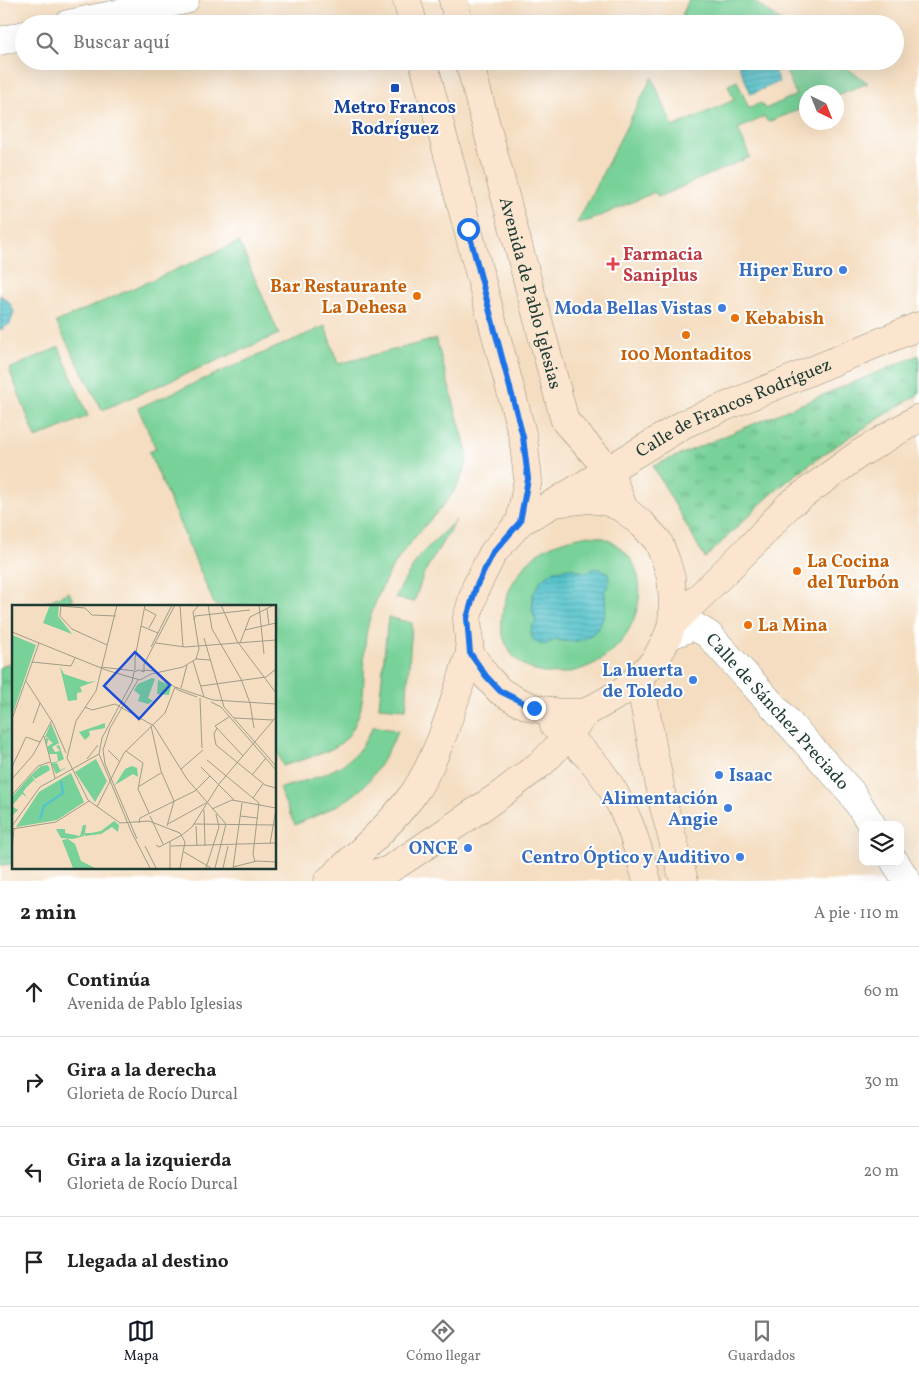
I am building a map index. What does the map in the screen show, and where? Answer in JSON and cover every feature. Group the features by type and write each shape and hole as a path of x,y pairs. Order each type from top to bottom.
{"street":[{"path":"112,15 185,0"},
{"path":"407,0 411,15"},
{"path":"453,0 457,15"},
{"path":"0,41 15,37"},
{"path":"328,881 370,842 411,796 432,759 470,653 467,618 476,587 493,553 520,522 528,479 523,437 425,70"},
{"name":"Avenida de Pablo Iglesias","path":"471,70 565,421 609,470 624,509"},
{"name":"Calle de Francos Rodríguez","path":"520,522 686,423 919,326"},
{"path":"333,881 387,871 500,795 543,762 567,737 586,712 624,691 639,677 654,661 670,630 790,505 859,454 919,418"},
{"path":"554,503 588,499 608,502 624,509 643,525 658,542 671,578 673,603 670,630"},
{"name":"Calle de Sánchez Preciado","path":"670,630 694,626 709,635 851,792 869,821"},
{"path":"470,653 486,676 500,691 534,708 578,746 598,768 616,795 633,830 647,881"},
{"path":"639,677 664,807 684,881"},
{"path":"534,708 559,713 586,712"},
{"path":"898,866 907,881"}],"green space":[{"path":"689,0 752,0 773,15 682,15"},
{"path":"786,70 850,70 868,83 844,92 844,85 799,85 799,110 768,122 764,117 738,129 750,157 658,197 655,192 591,220 577,223 652,77 673,127 734,100 728,85 737,81 749,108 761,103 765,109 796,95"},
{"path":"239,242 279,334 102,410 56,322"},
{"path":"325,326 338,364 436,339 468,455 465,467 452,495 400,556 386,579 371,613 367,630 361,708 345,740 329,750 283,766 276,748 276,605 215,605 149,452 156,449 138,408"},
{"path":"59,347 88,416 36,438 9,369"},
{"path":"919,355 919,394 845,440 791,478 765,500 705,558 653,466"},
{"path":"456,520 424,573 414,602 395,598 421,554"},
{"path":"588,535 604,538 620,547 630,558 636,570 639,583 639,597 631,626 614,649 590,665 576,671 562,673 534,670 522,664 510,652 504,638 502,622 509,591 517,576 538,553 556,544"},
{"path":"69,592 75,605 40,605"},
{"path":"388,617 412,623 406,709 379,707"},
{"path":"12,662 12,864 0,865 0,667"},
{"path":"374,726 398,731 372,777 360,790 345,801 295,825 279,789 321,775 340,766 357,752"}],"water":[{"path":"741,70 774,70 779,82 751,94"},
{"path":"0,295 10,303 14,312 10,324 0,330"},
{"path":"571,568 587,573 597,568 607,572 609,582 604,591 606,603 601,624 587,637 578,641 555,639 550,643 539,644 532,637 531,633 536,621 532,610 533,594 541,580 555,570"}],"place":[{"name":"Metro Francos Rodríguez","path":"395,88"},
{"name":"Farmacia Saniplus","path":"613,264"},
{"name":"Hiper Euro","path":"843,270"},
{"name":"Bar Restaurante La Dehesa","path":"417,296"},
{"name":"Moda Bellas Vistas","path":"722,308"},
{"name":"Kebabish","path":"735,318"},
{"name":"100 Montaditos","path":"686,335"},
{"name":"La Cocina del Turbón","path":"797,571"},
{"name":"La Mina","path":"748,625"},
{"name":"La huerta de Toledo","path":"693,680"},
{"name":"Isaac","path":"719,775"},
{"name":"Alimentación Angie","path":"728,808"},
{"name":"ONCE","path":"468,848"},
{"name":"Centro Óptico y Auditivo","path":"740,857"}],"route":[{"path":"468,229 523,437 528,479 520,522 493,553 476,587 467,618 470,653 486,676 500,691 534,708"}]}
